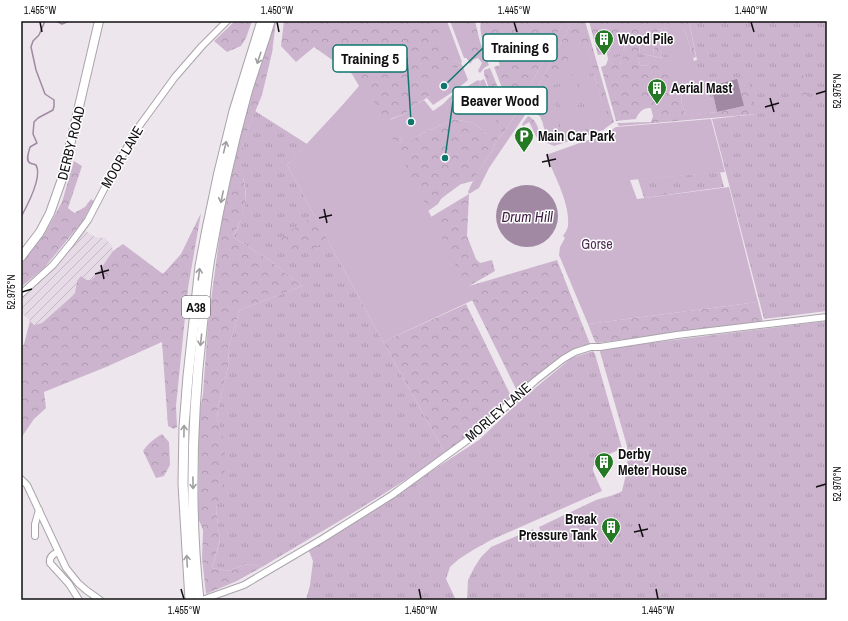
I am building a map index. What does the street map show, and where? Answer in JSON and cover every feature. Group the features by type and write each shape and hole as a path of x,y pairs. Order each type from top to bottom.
{"highway":[{"name":"A38","path":"197,599 183,484 184,427 200,266 219,172 234,111 262,21"},
{"name":"A38","path":"197,599 194,505 194,424 197,377 210,261 226,176 245,103 270,21"}],"main road":[{"name":"DERBY ROAD","path":"21,257 40,232 50,213 62,179 99,21"}],"street":[{"name":"MOOR LANE","path":"21,294 53,265 71,243 88,220 115,168 140,125 175,77 202,46 227,21"},
{"name":"MORLEY LANE","path":"197,599 244,585 322,539 392,495 473,436 536,380 563,359 575,352 596,346 600,347 827,317"},
{"path":"21,479 27,485 66,568 86,590 100,600"},
{"path":"35,536 35,524 39,510"},
{"path":"58,552 51,557 50,563 66,580 79,600"}],"shaded area":[{"path":"84,230 95,237 105,238 112,246 113,251 91,280 81,276 77,281 75,293 42,323 34,325 21,312 21,296 41,281 51,271"}],"green space":[{"path":"235,21 252,21 246,38 241,46 227,52 214,41"},
{"path":"273,21 276,21 272,53 262,95 248,129 243,147 241,165 245,188 245,204 242,218 233,237 268,259 302,286 240,310 228,349 229,363 218,408 217,418 223,437 225,465 224,478 216,509 220,540 212,568 230,571 242,565 250,564 262,567 237,581 206,594 202,558 203,530 198,518 199,415 203,394 208,323 220,233 231,172 246,106"},
{"path":"284,21 435,21 454,61 461,63 463,67 456,68 430,96 415,105 405,114 390,119 402,140 400,142 404,145 419,135 454,119 474,123 486,134 495,106 484,74 484,70 490,68 503,100 508,106 517,111 510,124 495,143 493,149 473,181 461,184 428,211 290,166 359,86 352,74 314,47 296,62 281,46"},
{"path":"435,21 447,21 462,62 461,63 448,58"},
{"path":"450,21 466,21 473,43 467,51 467,58 464,58"},
{"path":"466,21 475,21 480,42 489,65 480,73 478,71 482,63 478,58 473,60 470,64 467,58"},
{"path":"481,21 564,21 519,107 510,102 505,96 494,67 500,65 497,59 491,61 482,36 480,26"},
{"path":"564,21 572,21 526,111 519,107"},
{"path":"572,21 585,21 614,122 603,130 554,146 545,142 546,135 556,140 609,121 601,99 585,42 567,63 549,79 532,110 530,112 526,111"},
{"path":"589,21 689,21 696,57 693,58 691,54 690,45 684,28 668,28 658,30 658,43 663,58 653,56 654,45 639,43 640,54 622,55 625,46 620,44 607,53 598,55"},
{"path":"689,21 827,21 827,311 764,319 712,119 757,114 711,86 717,112 686,116 681,93 675,85 638,57 623,57 612,64 608,59 607,53 614,49 663,58 658,43 691,54 694,61 697,60"},
{"path":"673,24 684,28 701,84 678,89 667,69 664,61 673,58 662,54 654,36 658,30 668,28"},
{"path":"645,40 650,41 654,45 653,56 640,54 639,43"},
{"path":"585,42 601,99 610,121 556,140 546,135 540,116 531,111 540,93 567,50"},
{"path":"585,42 594,73 574,79 568,62 567,50"},
{"path":"619,44 625,46 622,55 619,54 608,57 607,53"},
{"path":"619,56 623,57 620,64 612,64 608,59"},
{"path":"623,57 638,57 640,65 650,66 651,59 664,61 675,85 681,93 682,104 686,116 717,112 744,106 737,79 747,76 757,114 619,126 617,123 651,122 653,116 651,108 646,108 641,111 636,119 616,121 601,67 606,65 608,59 612,64 620,64"},
{"path":"638,57 651,59 650,66 640,65"},
{"path":"567,63 573,79 551,86 549,79"},
{"path":"451,66 456,68 463,67 468,80 433,105 427,98 430,96 427,85 437,73"},
{"path":"799,73 803,75 803,85 805,86 805,91 810,98 809,100 805,101 800,97 802,96 803,91 801,90 801,84 797,75"},
{"path":"594,75 601,99 585,104 577,80"},
{"path":"484,79 499,116 486,134 474,123 454,119 419,135 404,146 400,142 402,140 389,120 405,114 415,105 424,100 433,111 451,96 478,80 483,94 481,100 483,108 480,111 484,113 487,109 485,104 486,100 480,81","holes":["473,96 475,101 474,111 471,106 465,109 466,114 464,113 463,108 471,103 469,98"]},
{"path":"478,80 480,81 486,100 487,109 484,113 480,111 483,108 481,100 483,94"},
{"path":"548,81 549,89 552,89 556,103 532,110 540,93"},
{"path":"364,82 473,300 383,342 287,165"},
{"path":"572,82 580,105 561,110 554,88"},
{"path":"702,89 710,113 686,116 682,104 681,93"},
{"path":"602,101 610,121 591,128 586,106"},
{"path":"556,104 558,118 543,123 540,116 531,111"},
{"path":"581,107 585,130 564,138 561,113"},
{"path":"255,111 307,144 287,165 445,453 378,497 262,567 250,564 242,565 230,571 212,568 220,541 216,509 218,498 219,426 217,418 229,363 228,349 240,310 302,286 268,259 233,237 239,225 244,206 245,186 241,168 242,151 245,137"},
{"path":"517,111 525,115 489,168 479,188 469,194 468,192 476,175 493,149 495,143 510,124"},
{"path":"528,116 535,122 541,137 537,138 529,122 523,126 522,124"},
{"name":"Gorse","path":"711,119 725,172 630,180 637,199 729,187 758,302 588,324 559,255 560,247 565,238 563,236 568,226 567,208 561,189 546,155 605,134 616,127"},
{"path":"558,120 560,139 556,140 546,135 543,124"},
{"path":"74,161 82,166 68,208 74,213 85,207 91,199 94,201 82,222 44,268 21,287 21,264 45,233 62,202"},
{"path":"720,172 724,187 644,198 638,179"},
{"path":"469,194 467,236 476,259 480,263 492,260 495,271 469,286 557,260 590,344 570,351 551,363 518,393 431,217"},
{"path":"201,213 188,288 176,406 177,427 174,429 168,426 162,342 44,392 46,408 34,419 21,438 21,348 24,344 30,321 34,325 42,323 75,293 77,281 81,276 87,280 91,280 113,251 123,244 163,274 181,254"},
{"path":"315,216 328,240 312,249 293,256 281,253 278,242 288,232"},
{"path":"758,302 763,322 597,343 595,342 588,324"},
{"path":"466,304 512,398 477,431 445,453 383,342"},
{"path":"827,321 827,600 467,600 468,580 481,557 491,547 533,529 535,532 540,530 539,527 596,500 622,491 627,468 627,446 600,352 601,349"},
{"path":"593,351 622,448 604,457 594,466 593,470 602,491 491,540 459,559 450,567 446,579 456,600 306,600 310,585 313,561 309,551 479,440 523,398 570,359"},
{"path":"162,434 169,442 170,465 164,476 156,478 143,451 151,441"}],"water":[{"path":"737,79 744,106 717,112 711,86"},
{"name":"Drum Hill","path":"527,185 544,190 549,194 553,199 558,216 553,233 549,238 544,242 527,247 510,242 505,238 501,233 496,216 501,199 505,194 510,190"}],"waterway":[{"path":"21,217 36,184 38,170 36,165 30,163 28,160 30,147 37,143 33,134 34,122 38,118 53,110 54,106 54,100 45,94 36,70 31,47 33,41 39,35 45,21"},
{"path":"56,21 62,24 69,21"}],"place":[{"name":"Wood Pile","path":"604,56"},
{"name":"Training 6","path":"444,86"},
{"name":"Aerial Mast","path":"657,105"},
{"name":"Training 5","path":"411,122"},
{"name":"Main Car Park","path":"524,153"},
{"name":"Beaver Wood","path":"445,158"},
{"name":"Derby Meter House","path":"604,479"},
{"name":"Break Pressure Tank","path":"611,544"}]}
